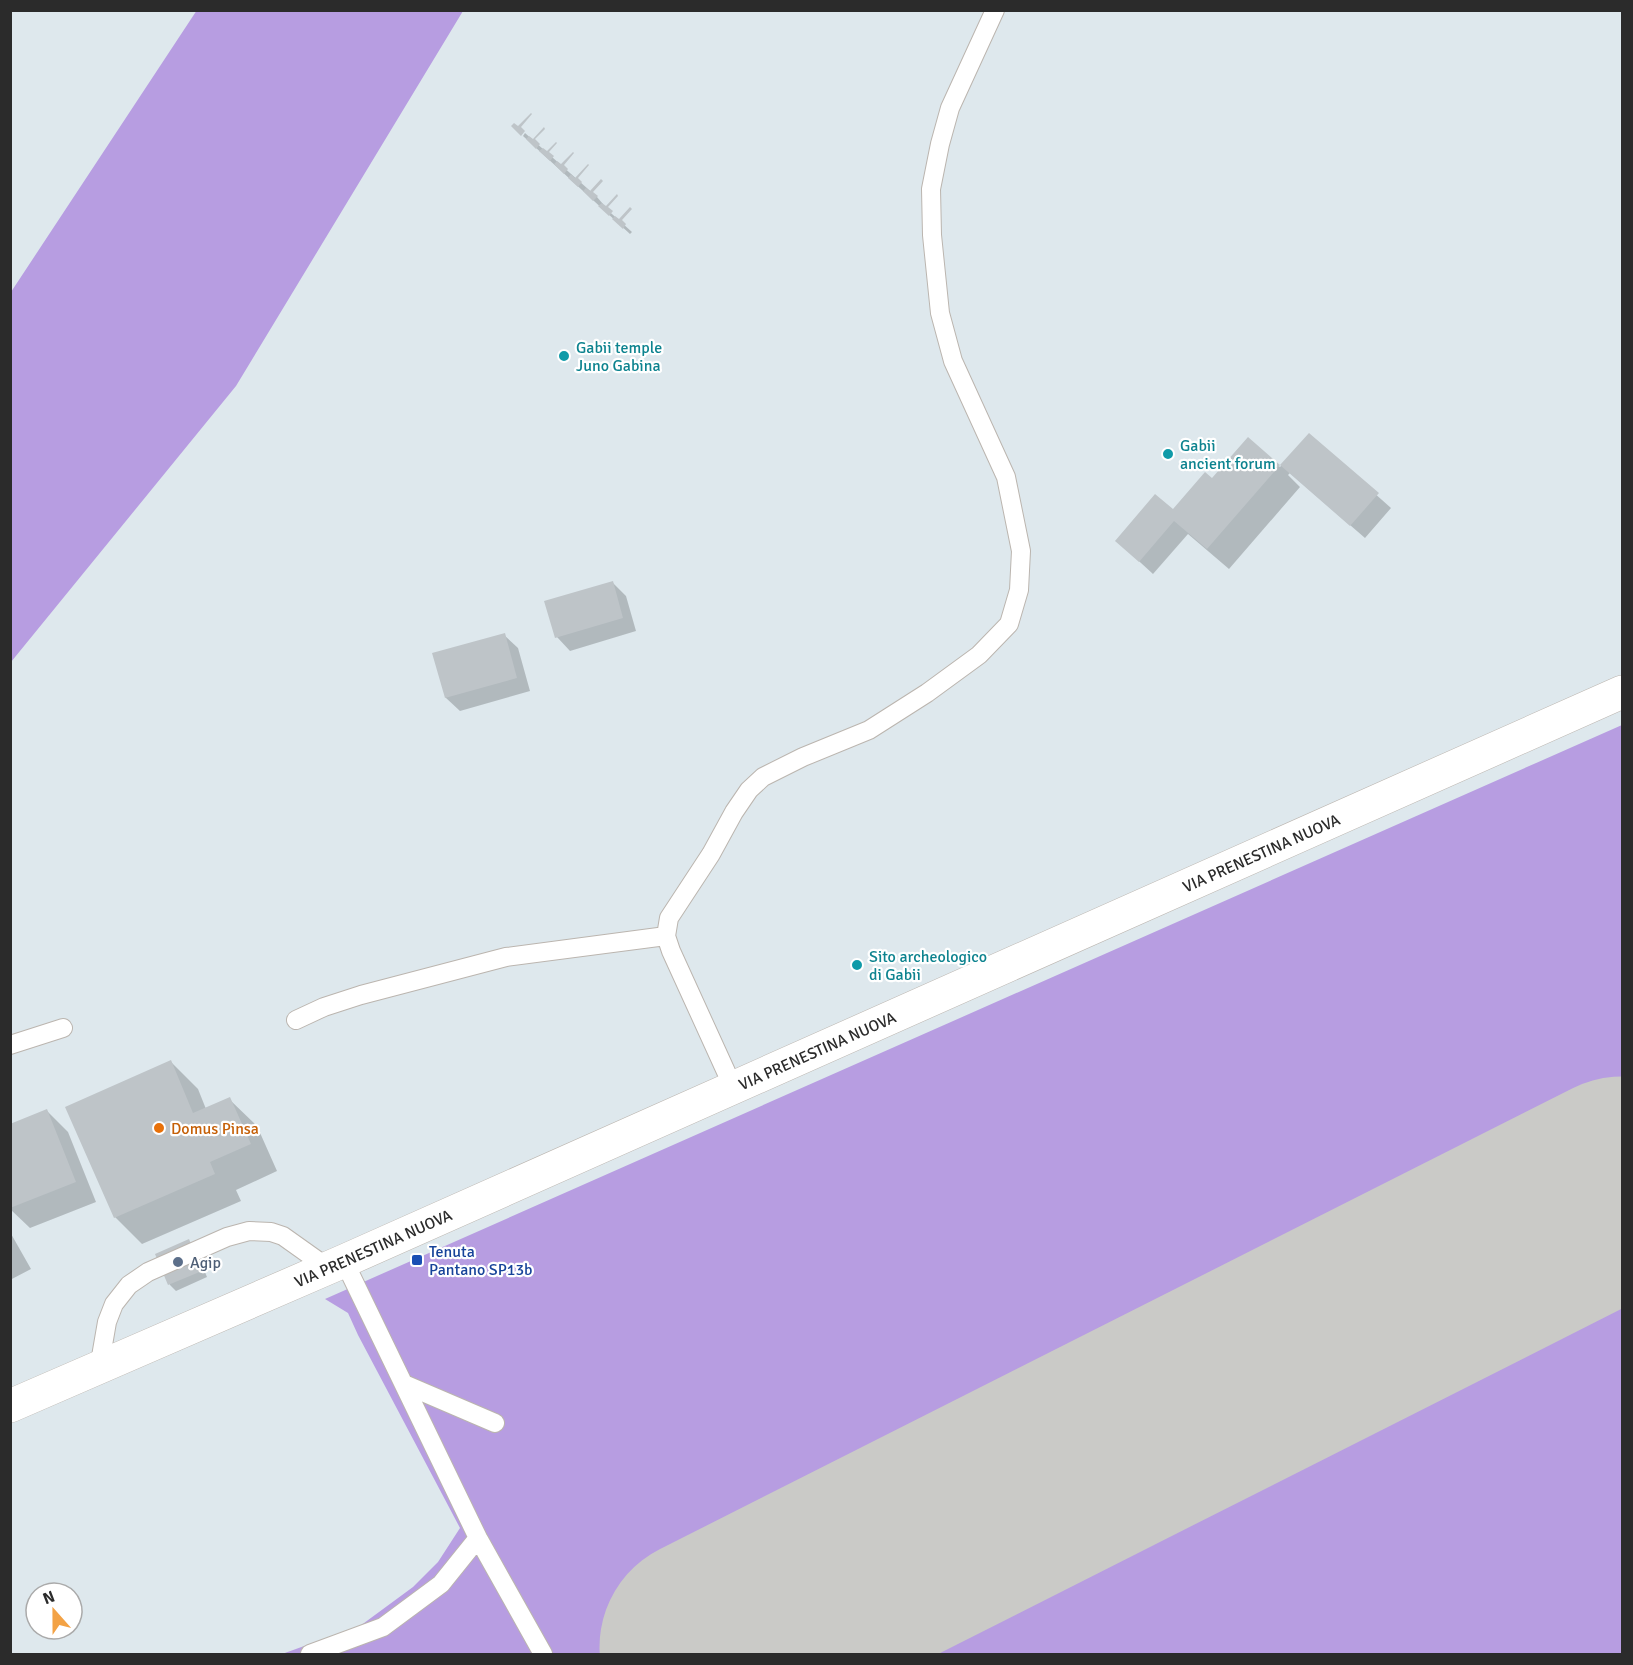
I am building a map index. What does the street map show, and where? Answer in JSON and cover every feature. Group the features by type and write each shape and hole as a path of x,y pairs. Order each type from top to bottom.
{"main road":[{"name":"VIA PRENESTINA NUOVA","path":"10,1406 336,1264 1623,692"}],"lane":[{"path":"733,1087 671,951 666,936 669,918 749,790 763,777 803,757 869,730 927,693 979,655 1009,624 1019,590 1021,551 1006,477 953,361 940,313 932,224 931,189 950,108 994,10"},
{"path":"296,1020 360,994 506,957 666,936"},
{"path":"10,1046 63,1029"},
{"path":"99,1368 106,1322 121,1293 148,1272 227,1237 249,1231 271,1232 336,1264 404,1384 478,1538 543,1654"},
{"path":"404,1384 495,1423"},
{"path":"310,1654 383,1627 441,1584 478,1538"}],"shaded area":[{"path":"197,10 463,11 236,386 11,662 11,292"},
{"path":"1622,725 1622,1654 282,1654 360,1626 413,1587 438,1562 460,1528 348,1313 325,1299"}],"building":[{"path":"531,113 521,127 525,131 521,136 511,126 514,123 518,126"},
{"path":"544,127 545,129 535,139 540,144 536,149 526,139 529,136 533,139"},
{"path":"556,142 549,152 554,156 550,161 539,151 543,148 547,151"},
{"path":"573,152 564,165 568,169 564,174 554,164 557,161 561,164"},
{"path":"588,164 578,178 582,182 578,187 568,178 571,174 575,178"},
{"path":"601,179 603,181 593,192 598,196 593,201 583,191 586,188 590,191"},
{"path":"617,194 618,196 608,207 613,211 609,216 598,206 602,203 606,206"},
{"path":"630,207 632,209 622,220 626,224 623,229 612,219 615,216 619,219"},
{"path":"1309,433 1379,493 1350,526 1280,465"},
{"path":"1248,437 1280,465 1207,549 1174,521 1139,562 1115,541 1155,494 1173,509 1205,472 1212,478"},
{"path":"613,581 623,618 555,638 544,601"},
{"path":"505,633 517,678 445,698 432,653"},
{"name":"Domus Pinsa","path":"171,1060 193,1113 230,1097 251,1144 210,1162 215,1174 114,1218 65,1107"},
{"path":"47,1109 76,1182 10,1208 10,1124"},
{"name":"Agip","path":"189,1239 202,1271 168,1285 155,1254"}],"runway":[{"path":"712,1654 709,1647 1622,1186"}],"place":[{"name":"Gabii temple Juno Gabina","path":"564,356"},
{"name":"Gabii ancient forum","path":"1168,454"},
{"name":"Sito archeologico di Gabii","path":"857,965"},
{"name":"Domus Pinsa","path":"159,1128"},
{"name":"Tenuta Pantano SP13b","path":"417,1260"},
{"name":"Agip","path":"178,1262"}]}
